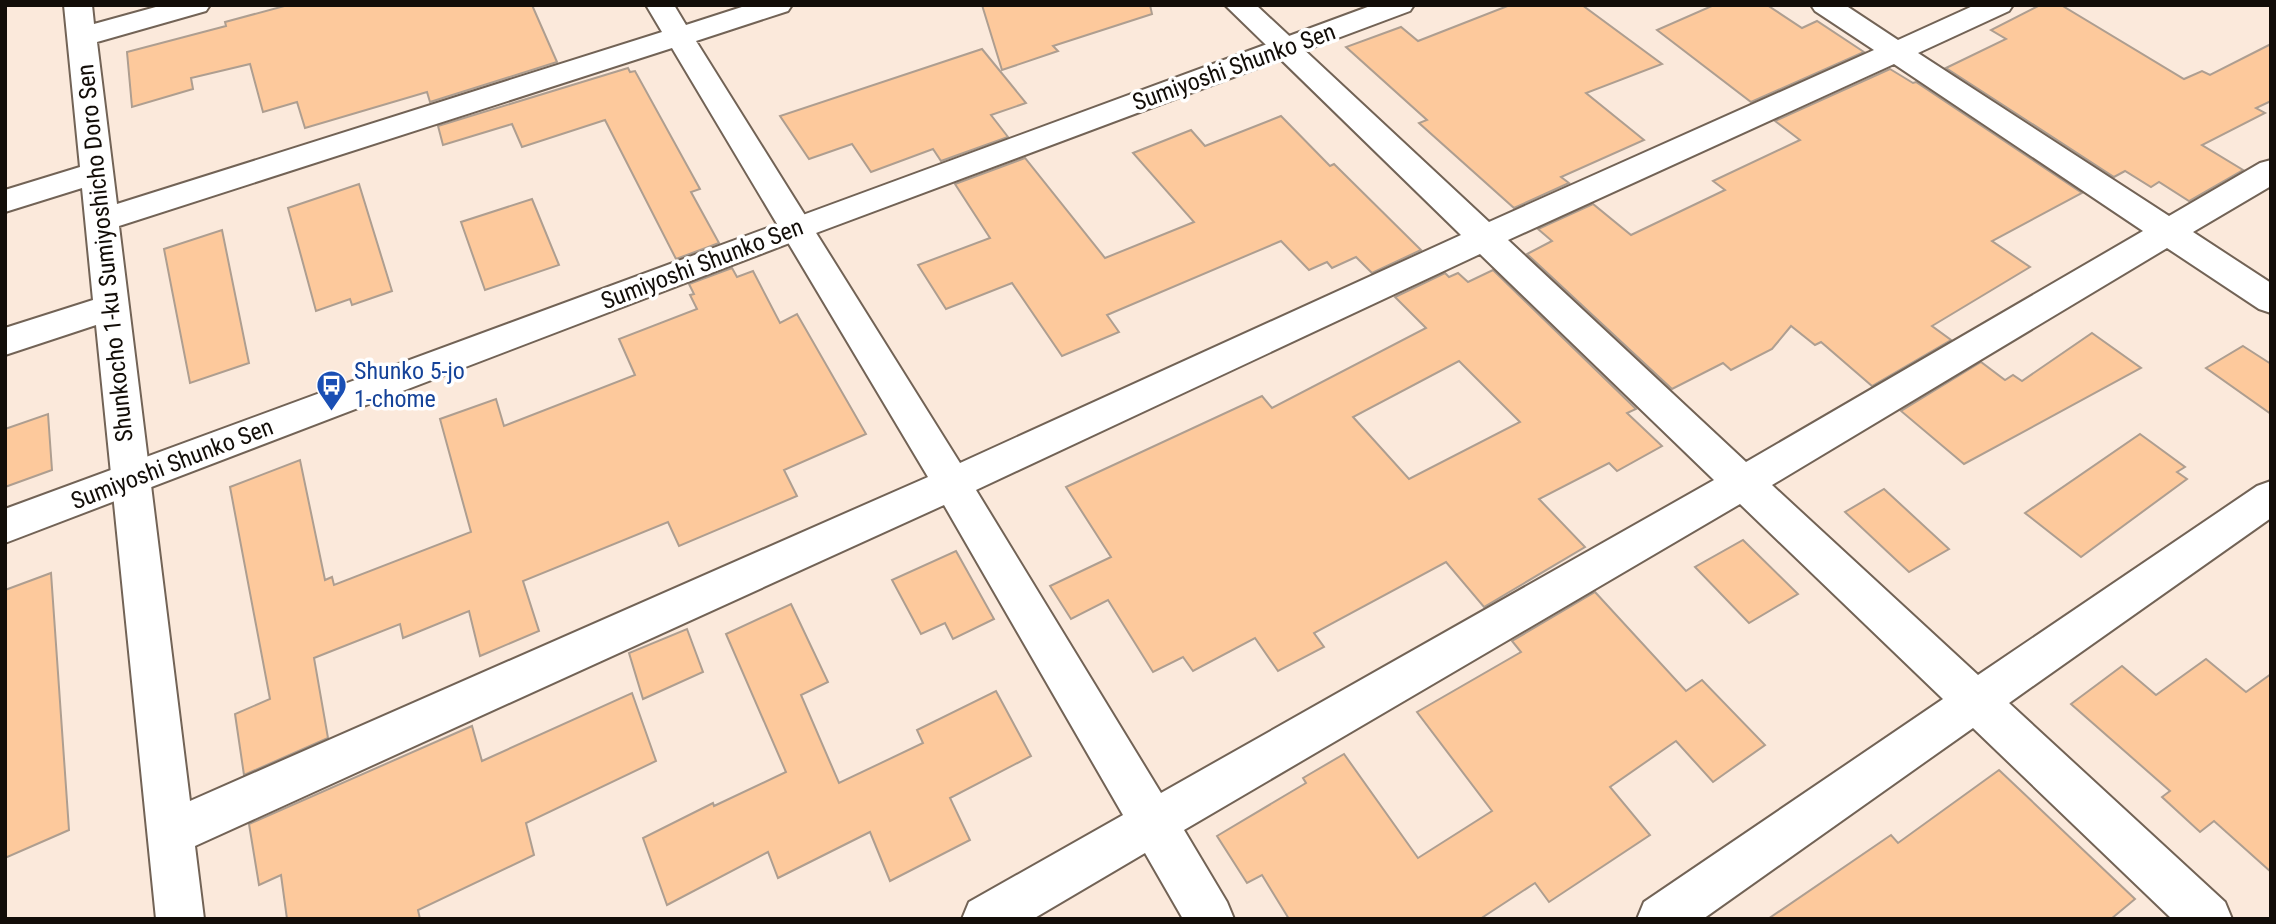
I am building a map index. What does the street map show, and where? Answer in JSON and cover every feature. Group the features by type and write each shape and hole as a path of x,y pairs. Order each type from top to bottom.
{"street":[{"path":"79,21 196,5"},
{"path":"102,220 669,21 778,5"},
{"path":"1240,5 1743,483 2208,919"},
{"name":"Sumiyoshi Shunko Sen","path":"5,526 796,228 1400,5"},
{"path":"1825,5 2271,300"},
{"path":"171,833 952,484 1486,237 1999,5"},
{"name":"Shunkocho 1-ku Sumiyoshicho Doro Sen","path":"79,21 180,919"},
{"path":"669,21 952,484 1210,919"},
{"path":"986,919 1743,483 2167,230 2271,171"},
{"path":"5,201 96,173"},
{"path":"5,342 111,307"},
{"path":"1661,919 2271,497"}],"building":[{"path":"288,5 532,5 557,62 430,102 427,92 305,128 297,102 263,112 250,64 191,78 193,89 132,107 127,52 226,26 225,22"},
{"path":"982,5 1150,5 1152,14 1053,46 1058,51 1002,70"},
{"path":"1510,5 1582,5 1662,64 1586,93 1644,140 1561,177 1569,183 1514,208 1419,123 1427,120 1346,47 1401,27 1418,41"},
{"path":"1714,5 1767,5 1802,28 1817,21 1864,52 1751,102 1657,30"},
{"path":"2040,5 2061,5 2184,79 2202,71 2210,75 2271,44 2271,101 2256,108 2265,113 2202,145 2243,170 2189,201 2159,182 2151,187 2125,171 2114,177 1946,68 2006,39 1991,30"},
{"path":"982,49 1026,103 991,115 1008,137 941,161 933,149 871,172 852,144 809,159 780,116"},
{"path":"628,68 630,72 635,71 700,189 691,192 719,243 676,259 605,120 522,147 512,124 443,145 438,126"},
{"path":"1890,69 1913,83 1916,82 2082,193 1992,241 2030,267 1932,326 1951,340 1872,386 1821,342 1815,345 1791,326 1772,349 1731,370 1723,363 1672,389 1527,254 1552,241 1538,229 1593,204 1631,235 1725,190 1713,181 1800,140 1775,121"},
{"path":"1281,116 1330,166 1334,164 1421,250 1372,273 1356,257 1332,268 1327,262 1309,270 1281,241 1107,315 1119,332 1062,356 1012,283 946,309 918,265 990,238 955,184 1025,158 1105,258 1194,222 1133,153 1191,130 1205,146"},
{"path":"359,184 392,291 352,305 350,299 316,311 288,208"},
{"path":"532,199 559,265 485,290 461,222"},
{"path":"222,230 249,363 190,383 164,249"},
{"path":"732,268 737,277 753,271 780,323 797,314 866,434 784,470 797,496 679,546 668,522 523,581 539,631 480,656 469,611 403,638 400,624 314,658 328,738 244,775 235,714 270,699 230,487 300,460 325,580 332,577 334,585 471,532 440,419 496,399 504,426 635,375 619,339 697,309 690,295 694,294 689,284"},
{"path":"1493,270 1636,409 1627,413 1662,446 1617,471 1609,463 1539,499 1585,547 1484,607 1446,562 1314,633 1324,647 1278,671 1255,638 1193,671 1183,657 1153,672 1108,600 1071,619 1050,586 1111,557 1066,487 1262,396 1272,408 1426,328 1395,297 1445,273 1449,277 1458,273 1468,282","holes":["1459,361 1520,422 1409,479 1353,417"]},
{"path":"2092,333 2141,368 1964,464 1901,411 1981,362 2005,380 2013,375 2022,381"},
{"path":"2243,346 2271,364 2271,414 2206,368"},
{"path":"48,414 52,470 5,487 5,429"},
{"path":"2140,434 2185,467 2177,472 2187,479 2081,557 2025,513"},
{"path":"1884,489 1949,549 1909,572 1845,512"},
{"path":"1743,540 1798,594 1749,623 1695,567"},
{"path":"956,551 994,619 953,639 945,623 921,634 892,580"},
{"path":"51,573 69,830 5,858 5,590"},
{"path":"1595,592 1686,691 1702,680 1765,745 1713,782 1676,741 1610,787 1650,835 1549,902 1535,883 1480,919 1289,919 1262,875 1247,883 1217,836 1306,783 1303,778 1344,754 1418,858 1492,811 1417,712 1521,652 1512,641"},
{"path":"791,604 828,682 801,695 839,783 923,743 917,730 996,691 1031,756 950,798 970,840 890,881 870,832 778,878 768,852 667,905 643,838 713,803 714,806 786,772 726,634"},
{"path":"687,629 703,672 643,699 629,653"},
{"path":"2206,659 2246,692 2271,674 2271,872 2214,821 2200,832 2162,797 2170,791 2071,704 2122,666 2156,695"},
{"path":"632,693 656,761 526,823 534,855 418,910 420,919 287,919 281,875 259,885 249,824 472,726 482,761"},
{"path":"1999,770 2135,899 2111,919 1768,919 1891,835 1898,843"}],"place":[{"name":"Shunko 5-jo 1-chome","path":"331,412"}]}
